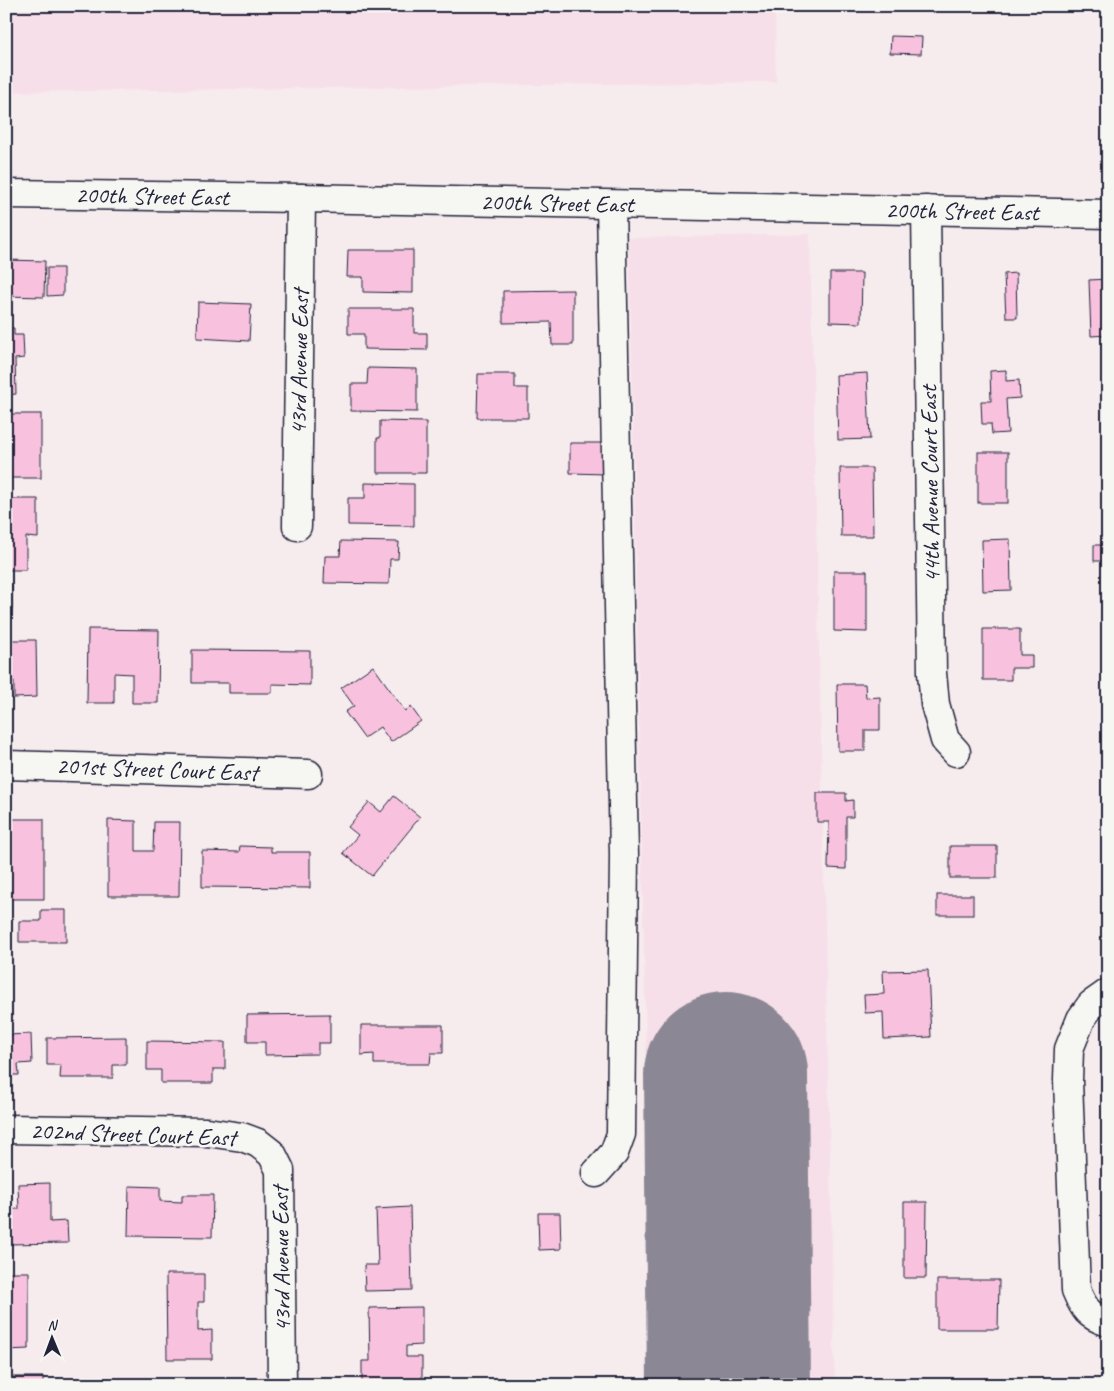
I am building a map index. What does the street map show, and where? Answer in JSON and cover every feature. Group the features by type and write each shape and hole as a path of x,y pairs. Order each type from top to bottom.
{"street":[{"name":"200th Street East","path":"6,194 1108,214"},
{"name":"43rd Avenue East","path":"297,526 301,198"},
{"path":"596,1172 614,1153 621,1134 624,855 611,205"},
{"name":"44th Avenue Court East","path":"926,210 932,673 935,704 945,740 956,752"},
{"name":"201st Street Court East","path":"6,765 308,774"},
{"path":"1108,993 1091,1005 1081,1019 1069,1049 1068,1081 1076,1290 1082,1305 1090,1315 1108,1322"},
{"name":"202nd Street Court East","path":"6,1129 207,1132 242,1137 258,1143"},
{"name":"43rd Avenue East","path":"258,1143 272,1154 280,1170 282,1385"}],"shaded area":[{"path":"6,6 775,6 776,82 6,92"},
{"path":"810,234 835,1385 653,1385 629,238"}],"building":[{"path":"891,36 922,37 921,54 890,53"},
{"path":"348,250 413,250 413,293 363,292 363,277 347,277"},
{"path":"6,260 45,261 44,297 6,296"},
{"path":"47,268 63,268 63,295 47,296"},
{"path":"830,273 862,273 861,323 830,322"},
{"path":"1016,273 1017,318 1006,318 1004,274"},
{"path":"1108,279 1108,335 1091,336 1089,280"},
{"path":"573,290 573,345 552,345 551,322 503,323 503,291"},
{"path":"198,302 251,304 249,341 197,338"},
{"path":"348,309 414,309 414,333 427,333 427,350 364,349 364,334 348,334"},
{"path":"6,328 14,328 14,335 23,335 24,358 15,359 16,394 6,395"},
{"path":"368,368 417,369 417,412 351,411 351,384 367,384"},
{"path":"1006,370 1006,381 1019,380 1020,398 1006,399 1008,433 992,434 991,424 982,424 981,401 991,401 990,371"},
{"path":"867,373 870,439 838,440 836,375"},
{"path":"478,374 515,374 515,388 528,388 528,418 477,418"},
{"path":"6,414 41,414 41,478 6,478"},
{"path":"380,421 426,422 426,473 377,473 377,438 380,438"},
{"path":"570,443 606,443 606,474 570,473"},
{"path":"978,452 1008,452 1008,503 978,503"},
{"path":"840,468 872,468 873,536 841,536"},
{"path":"365,483 414,484 414,526 348,525 348,498 365,498"},
{"path":"6,499 38,499 38,538 26,537 26,570 6,570"},
{"path":"1010,539 1011,590 983,591 982,540"},
{"path":"341,541 399,542 398,559 390,559 389,584 324,583 325,556 340,556"},
{"path":"1094,545 1108,545 1108,561 1094,561"},
{"path":"834,571 867,571 867,632 834,631"},
{"path":"1106,573 1108,573 1108,649 1104,649"},
{"path":"6,585 12,585 12,608 6,608"},
{"path":"88,629 159,630 158,703 132,703 132,674 114,673 114,703 87,703"},
{"path":"983,629 1020,629 1020,655 1032,655 1032,668 1011,668 1011,680 983,680"},
{"path":"6,640 36,640 37,697 14,698 14,681 6,681"},
{"path":"192,650 310,651 310,685 272,684 272,693 229,693 229,683 192,683"},
{"path":"373,666 405,711 411,707 421,721 391,742 380,727 364,738 345,712 354,706 341,688"},
{"path":"837,684 865,684 866,698 880,697 880,730 865,730 865,751 838,751"},
{"path":"817,793 846,793 846,801 853,800 853,817 846,817 846,869 828,868 829,822 817,822"},
{"path":"394,796 420,817 372,876 343,853 358,835 348,827 369,802 381,812"},
{"path":"8,819 44,819 44,899 6,899 6,833 8,833"},
{"path":"108,820 136,821 136,851 153,851 154,822 180,822 179,896 108,896"},
{"path":"240,846 271,847 271,852 310,852 310,888 202,887 202,851 239,852"},
{"path":"950,846 997,846 997,878 950,878"},
{"path":"937,895 973,895 973,915 937,915"},
{"path":"41,910 66,910 66,942 19,942 19,921 41,921"},
{"path":"928,970 931,1037 884,1039 883,1012 865,1013 864,995 884,994 883,971"},
{"path":"330,1014 330,1043 318,1043 318,1054 265,1055 265,1042 247,1042 247,1015"},
{"path":"361,1025 443,1025 443,1053 431,1053 430,1064 374,1064 374,1054 361,1055"},
{"path":"31,1034 32,1063 18,1064 19,1075 6,1075 6,1035"},
{"path":"126,1037 126,1065 113,1065 113,1078 60,1078 61,1065 47,1065 47,1038"},
{"path":"147,1041 225,1042 225,1069 213,1069 213,1083 161,1083 161,1070 147,1070"},
{"path":"50,1183 50,1222 67,1221 68,1243 6,1244 6,1209 19,1209 18,1184"},
{"path":"129,1186 160,1187 160,1201 182,1202 182,1195 213,1195 212,1237 128,1236"},
{"path":"904,1202 927,1202 926,1278 904,1278"},
{"path":"410,1207 412,1290 365,1291 364,1265 378,1265 376,1209"},
{"path":"538,1213 560,1213 561,1249 539,1250"},
{"path":"6,1272 29,1272 29,1349 6,1350"},
{"path":"166,1274 204,1274 204,1302 198,1302 198,1331 212,1330 212,1359 167,1359"},
{"path":"937,1280 999,1280 998,1329 937,1329"},
{"path":"422,1307 422,1345 406,1346 406,1357 422,1357 422,1385 362,1385 362,1361 370,1361 369,1308"},
{"path":"6,1377 43,1377 43,1385 6,1385"}],"taxiway":[{"path":"696,1076 726,1074"}],"runway":[{"path":"726,1074 729,1385"}]}
